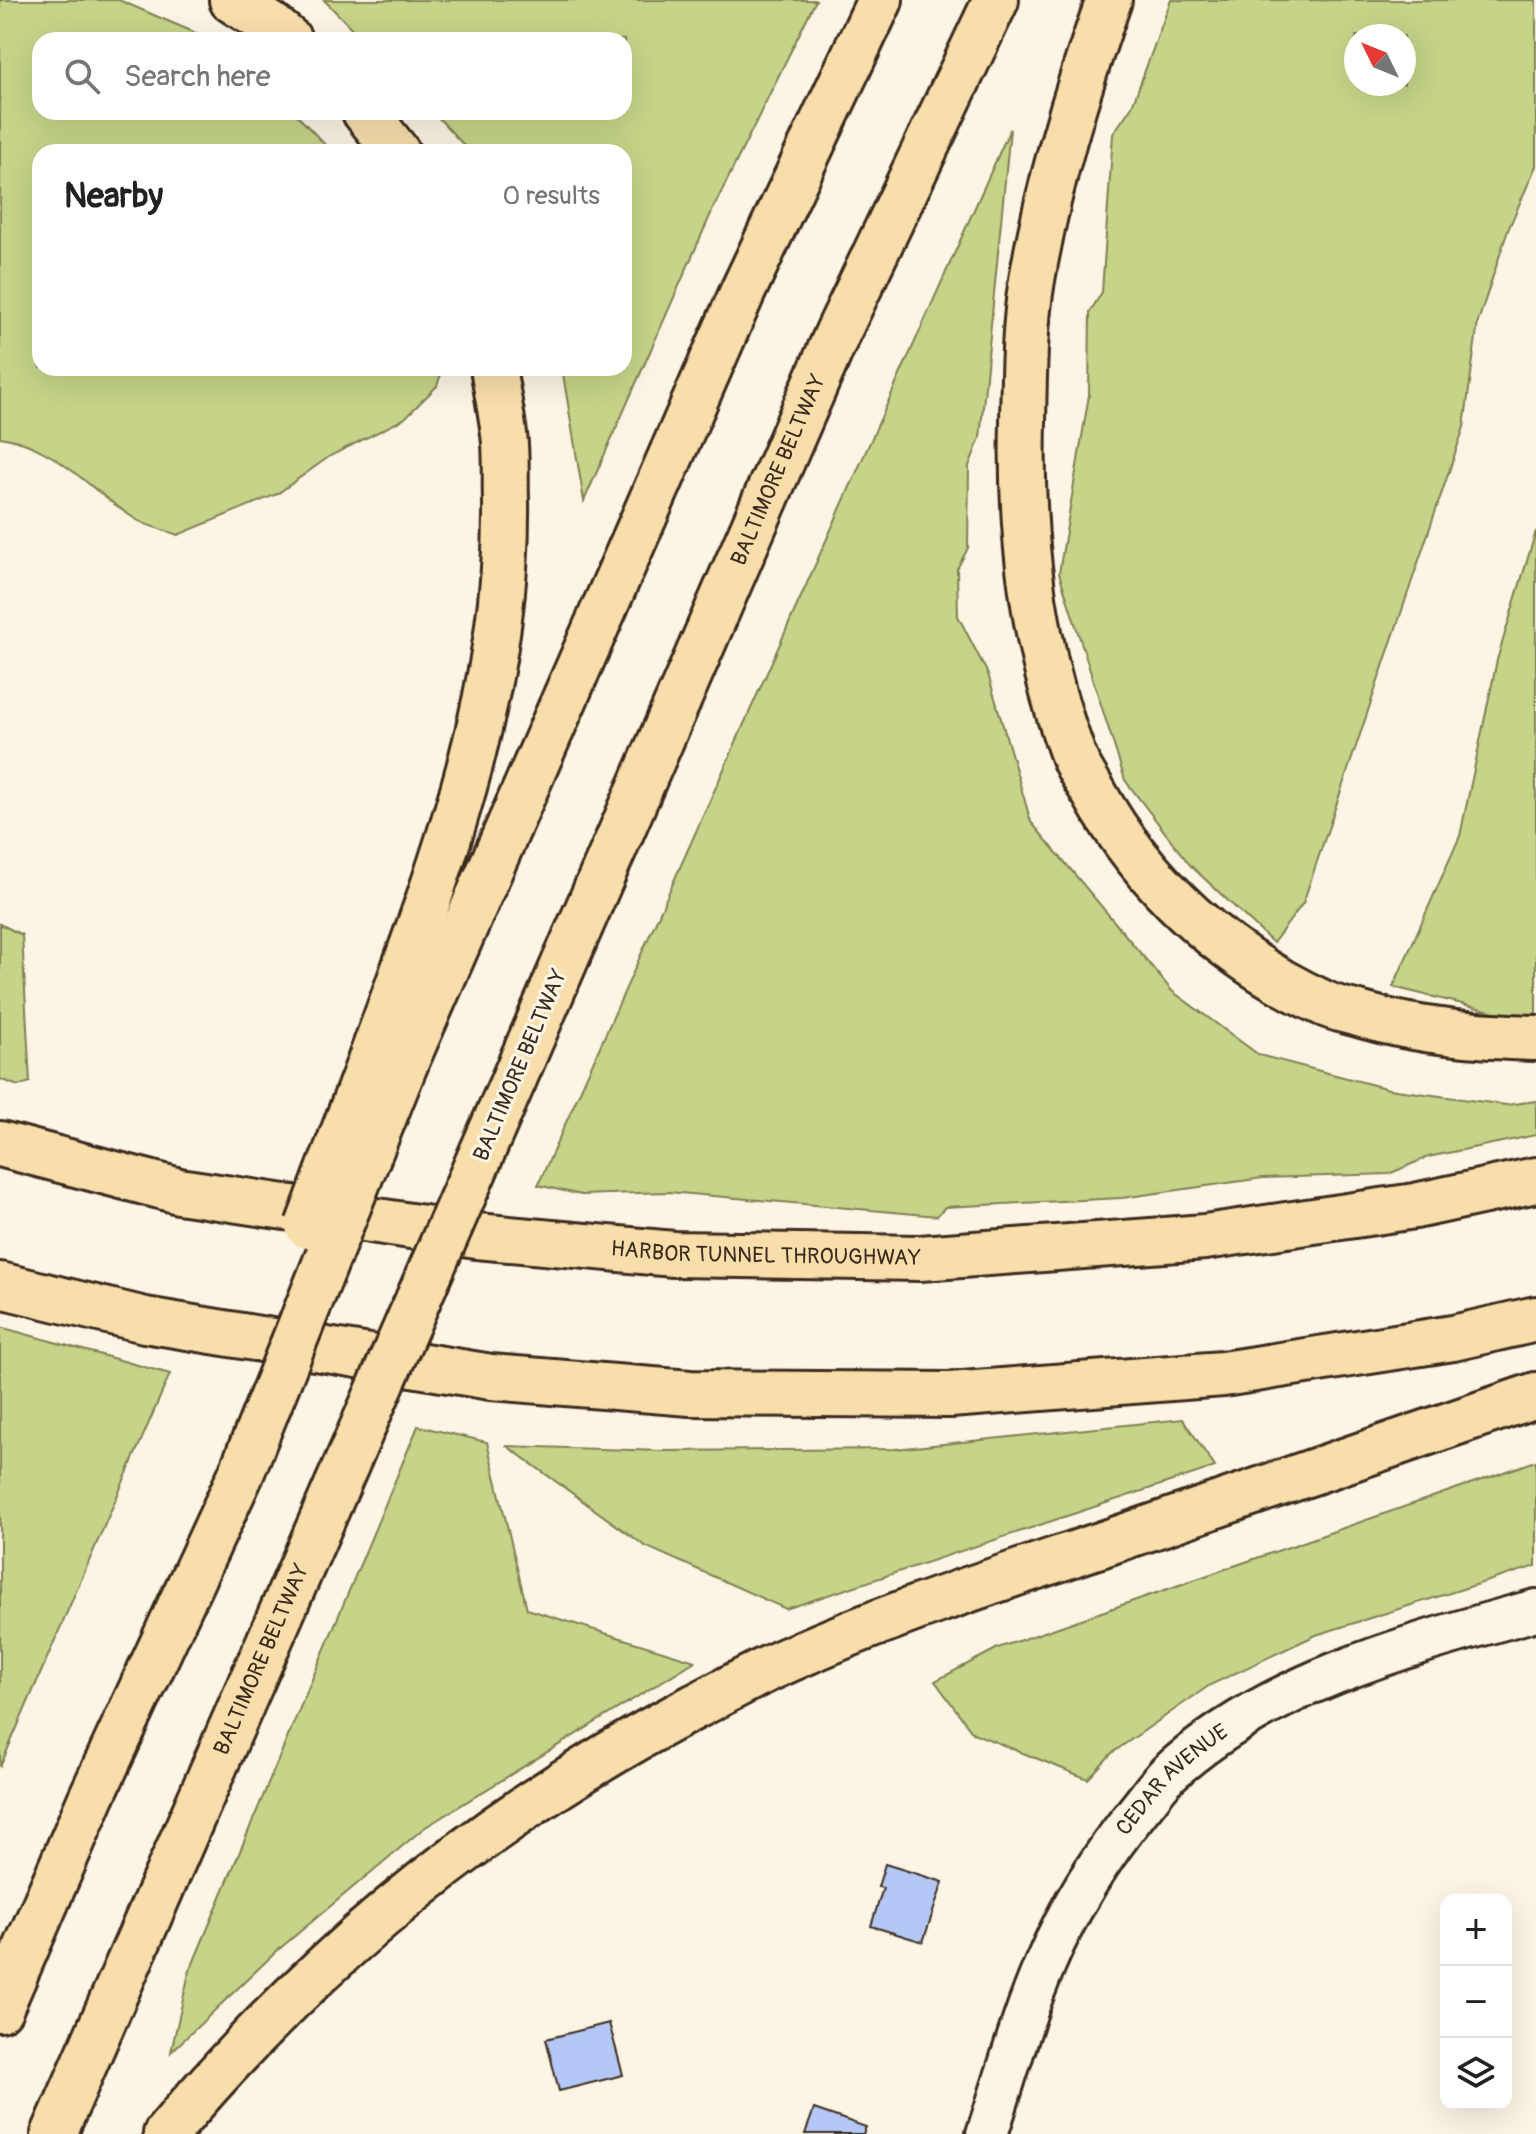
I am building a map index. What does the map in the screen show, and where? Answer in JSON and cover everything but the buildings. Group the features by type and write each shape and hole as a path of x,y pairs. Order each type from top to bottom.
{"highway":[{"path":"232,0 279,32"},
{"path":"0,2009 229,1472 389,1059 880,0"},
{"name":"BALTIMORE BELTWAY","path":"54,2134 838,332 996,0"},
{"path":"1109,0 1085,66 1051,181 1031,284 1024,373 1022,470 1028,563 1047,669 1074,758 1109,821 1149,875 1195,920 1257,966 1325,1004 1389,1022 1466,1036 1536,1038"},
{"path":"371,120 391,144"},
{"path":"389,1059 481,730 499,633 507,544 505,452 494,376"},
{"path":"0,1121 179,1191"},
{"name":"HARBOR TUNNEL THROUGHWAY","path":"0,1144 179,1191 492,1238 674,1254 920,1258 1205,1237 1415,1206 1536,1180"},
{"path":"0,1285 145,1320 491,1377 690,1393 950,1395 1223,1374 1453,1338 1536,1319"},
{"path":"166,2134 213,2078 317,1973 424,1880 527,1805 635,1738 771,1667 915,1608 1536,1395"}],"street":[{"name":"CEDAR AVENUE","path":"987,2134 1045,1964 1078,1894 1120,1833 1167,1776 1219,1734 1323,1676 1451,1633 1536,1610"}],"green space":[{"path":"0,0 119,0 193,32 32,32 32,120 302,120 324,144 32,144 32,376 440,376 437,386 404,419 330,456 277,494 178,535 137,520 73,471 39,450 0,437"},
{"path":"324,0 816,0 713,209 584,501 563,376 632,376 632,144 463,144 440,120 632,120 632,32 355,32"},
{"path":"1171,0 1536,0 1536,166 1508,230 1478,322 1464,427 1303,903 1273,943 1190,865 1125,780 1059,573 1089,395 1090,312 1102,292 1113,134 1132,106"},
{"path":"1010,129 980,438 969,466 968,548 957,569 958,616 988,674 1031,822 1172,991 1259,1055 1389,1089 1506,1105 1536,1101 1536,1135 1428,1157 1389,1174 1263,1178 1122,1198 945,1207 937,1216 668,1192 581,1195 538,1185"},
{"path":"1536,531 1536,1013 1527,1020 1393,987 1460,836 1497,660"},
{"path":"0,924 22,935 30,1082 18,1086 0,1079"},
{"path":"0,1327 170,1374 0,1767"},
{"path":"1183,1419 1215,1467 786,1609 645,1546 507,1446 663,1451 895,1449"},
{"path":"418,1426 487,1442 527,1609 695,1661 424,1828 278,1950 171,2052 189,1973"},
{"path":"1536,1461 1536,1566 1316,1635 1210,1685 1112,1753 1088,1779 973,1733 935,1681 998,1648"}]}
